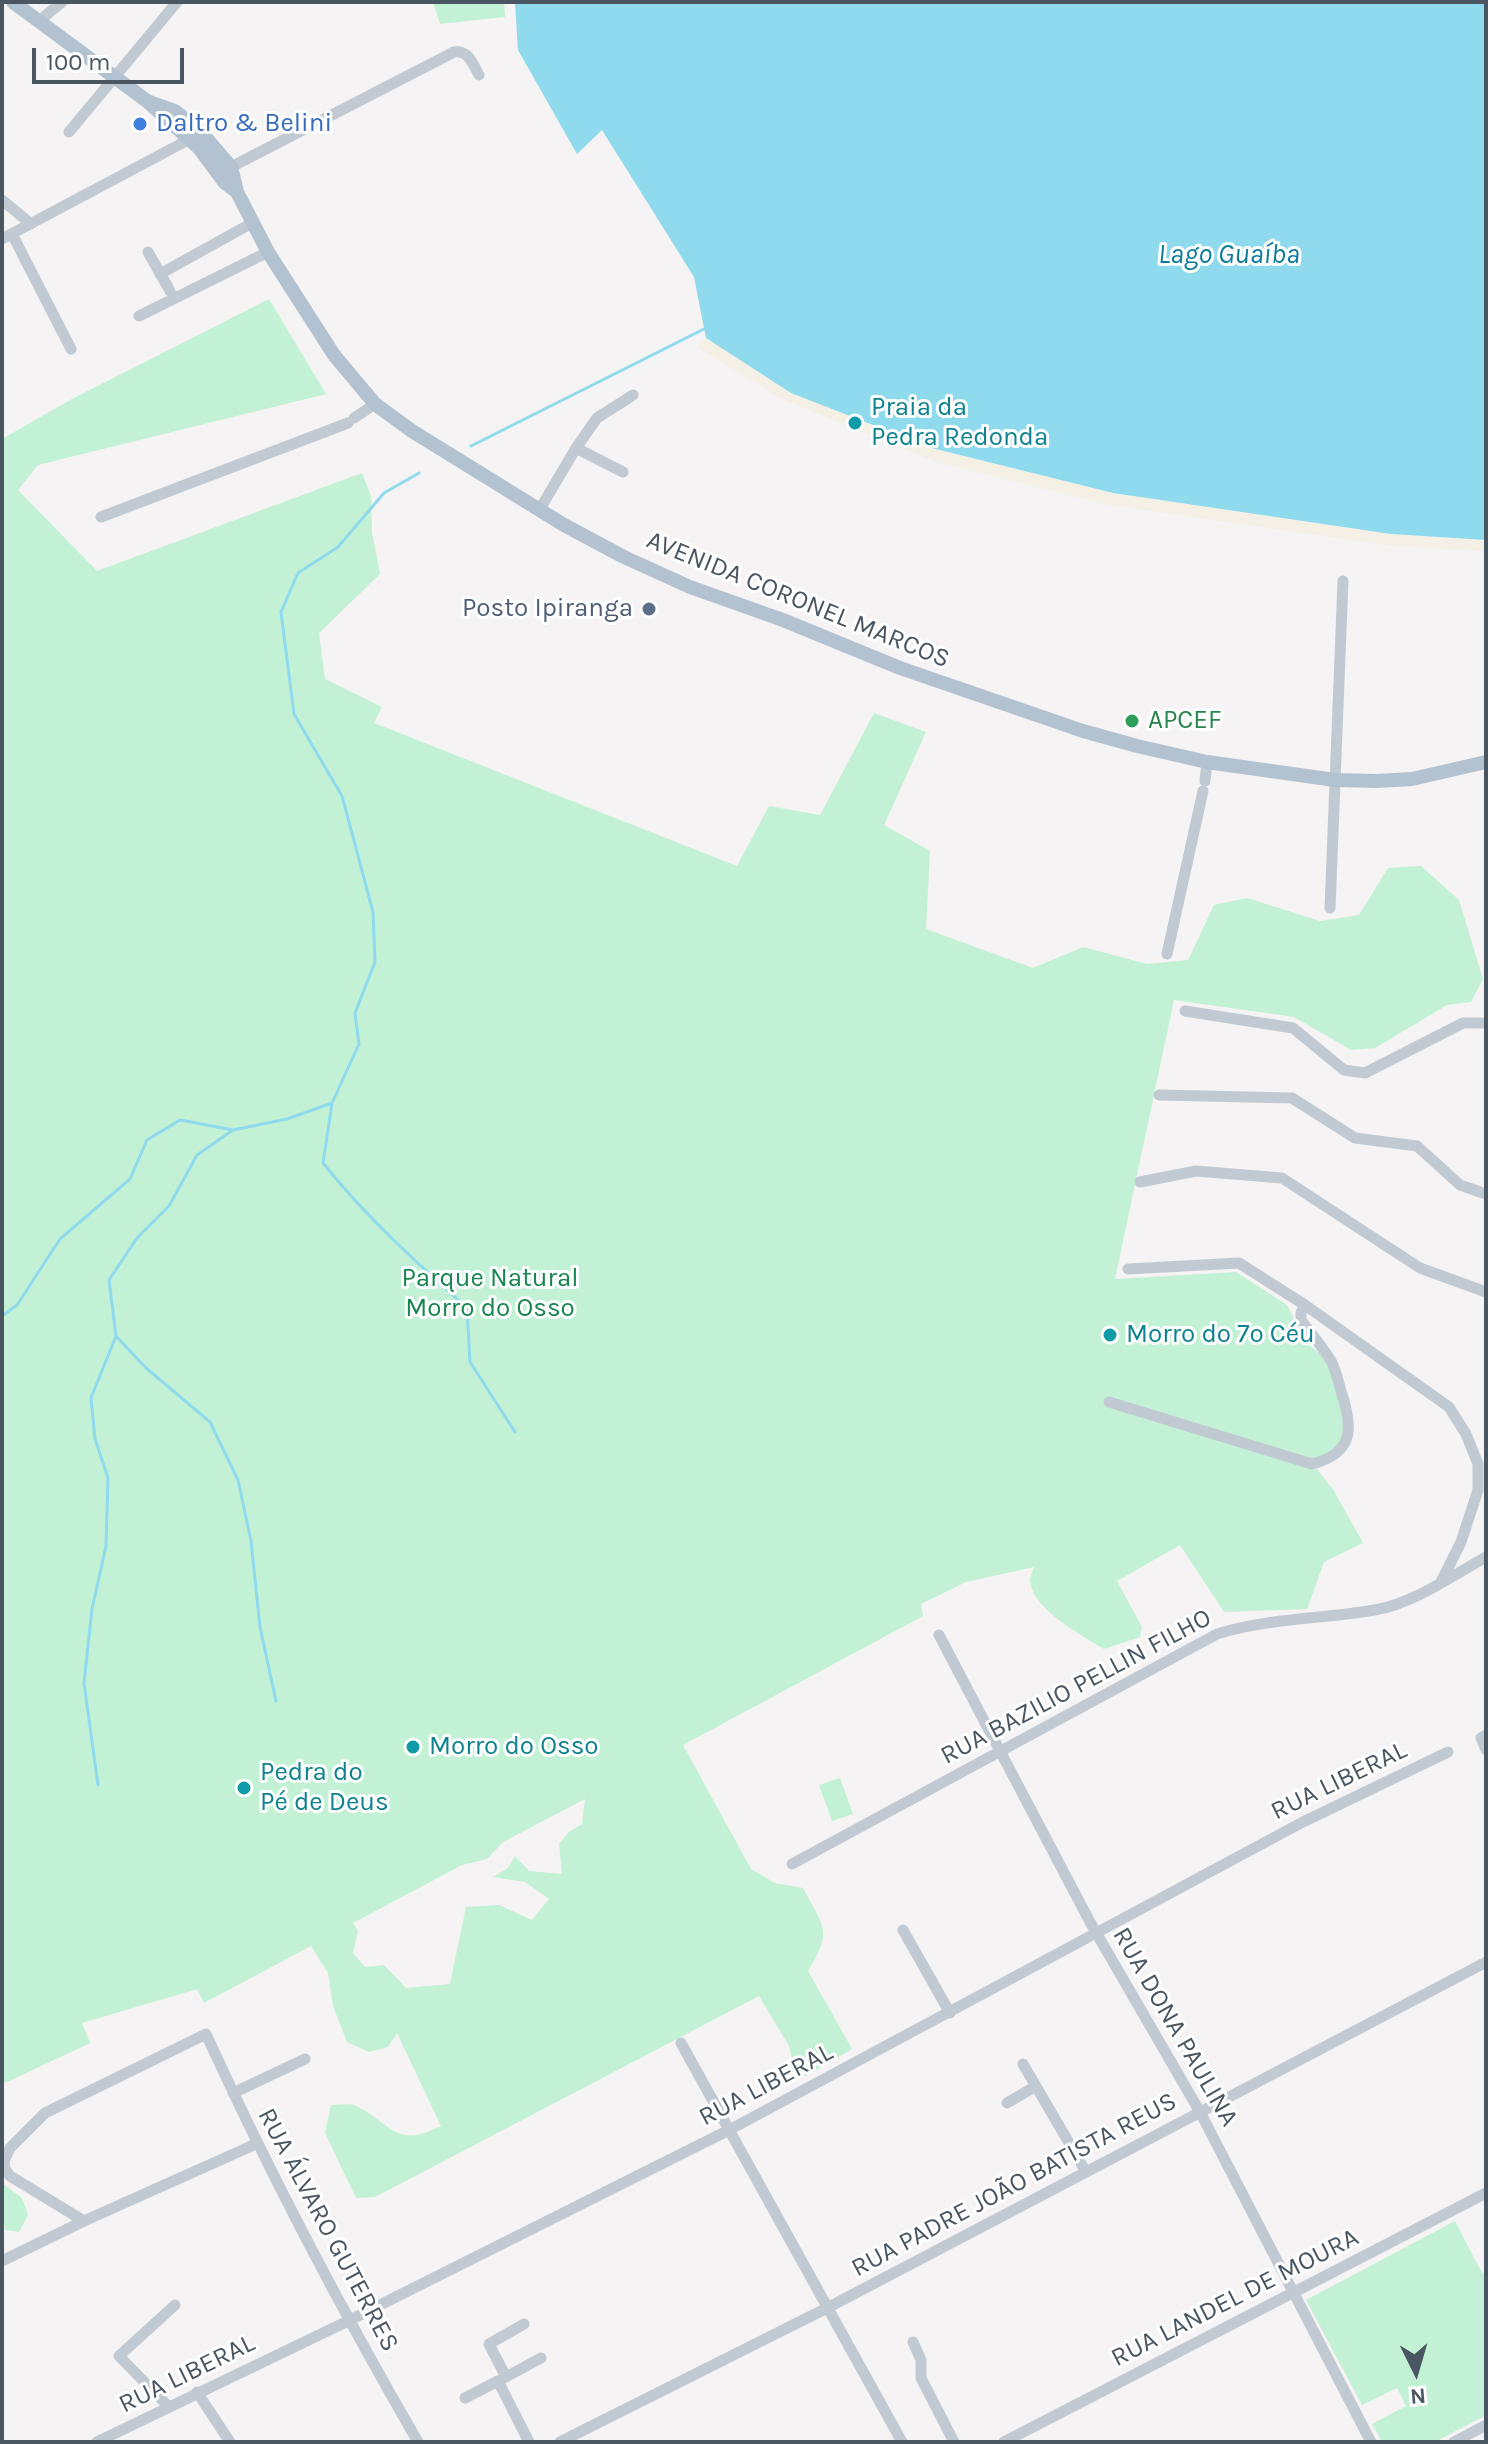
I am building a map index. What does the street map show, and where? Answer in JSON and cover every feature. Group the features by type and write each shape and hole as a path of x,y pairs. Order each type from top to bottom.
{"main road":[{"name":"AVENIDA CORONEL MARCOS","path":"13,2 147,101 190,139 225,183 237,192"},
{"name":"AVENIDA CORONEL MARCOS","path":"147,101 175,111 201,132 231,167 237,192 268,252 334,355 375,404 412,431 564,525 624,557 677,581 900,668 1083,731 1207,762 1335,780 1376,781 1412,779 1486,762"}],"street":[{"path":"39,21 62,2"},
{"path":"69,132 177,2"},
{"path":"231,167 454,52 462,51 468,55 479,75"},
{"path":"71,349 7,237 190,139 191,131 186,120"},
{"path":"2,200 31,224"},
{"path":"160,274 252,223"},
{"path":"148,252 170,291"},
{"path":"139,316 268,252"},
{"path":"540,509 597,418 633,395"},
{"path":"101,517 351,420 375,404"},
{"path":"576,448 623,472"},
{"path":"1330,908 1343,581"},
{"path":"1167,954 1207,762"},
{"path":"1185,1011 1293,1028 1344,1070 1365,1073 1463,1023 1486,1023"},
{"path":"1159,1095 1294,1098 1355,1138 1417,1146 1460,1185 1486,1194"},
{"path":"1140,1182 1196,1171 1282,1178 1420,1268 1486,1292"},
{"path":"1128,1269 1239,1263 1305,1305 1449,1407 1466,1434 1478,1464 1478,1490 1461,1542 1441,1582"},
{"path":"1109,1402 1312,1464 1338,1454 1345,1444 1350,1418 1332,1362 1301,1320 1305,1305"},
{"name":"RUA BAZILIO PELLIN FILHO","path":"792,1864 1217,1634 1245,1625 1377,1610 1441,1582 1486,1557"},
{"name":"RUA DONA PAULINA","path":"939,1635 1097,1935 1200,2112 1371,2442"},
{"path":"1484,1736 1486,1750"},
{"name":"RUA LIBERAL","path":"97,2442 348,2321 731,2129 1301,1823 1448,1752"},
{"path":"903,1930 950,2013"},
{"name":"RUA PADRE JOÃO BATISTA REUS","path":"560,2442 829,2307 1486,1962"},
{"name":"RUA ÁLVARO GUTERRES","path":"84,2221 10,2176 4,2161 10,2148 45,2113 206,2034 256,2144 348,2321 418,2442"},
{"path":"681,2043 902,2442"},
{"path":"233,2093 305,2059"},
{"path":"1023,2064 1086,2172"},
{"path":"1007,2103 1036,2086"},
{"path":"2,2261 256,2144"},
{"name":"RUA LANDEL DE MOURA","path":"1004,2442 1486,2193"},
{"path":"168,2406 119,2356 175,2305"},
{"path":"524,2324 489,2344 529,2442"},
{"path":"913,2342 921,2360 921,2378 954,2442"},
{"path":"465,2398 541,2358"},
{"path":"197,2392 230,2442"},
{"path":"1454,2442 1486,2425"}],"green space":[{"path":"433,2 504,2 505,17 440,24"},
{"name":"Parque Natural Morro do Osso","path":"269,299 326,394 38,465 18,490 97,571 362,473 371,496 372,532 380,574 319,633 325,679 382,707 374,723 737,866 769,806 820,815 874,713 926,732 884,825 930,851 926,929 1033,968 1083,947 1147,964 1188,960 1214,905 1247,898 1320,921 1359,915 1388,868 1421,866 1459,900 1483,979 1471,1002 1447,1005 1375,1048 1351,1050 1294,1017 1174,1000 1115,1279 1236,1272 1287,1305 1307,1343 1327,1360 1348,1421 1343,1442 1313,1464 1334,1491 1363,1543 1324,1562 1307,1609 1224,1612 1180,1545 1117,1581 1142,1627 1140,1637 1104,1649 1059,1620 1039,1600 1032,1590 1030,1579 1034,1567 966,1582 921,1604 923,1616 683,1745 751,1869 775,1883 803,1888 823,1929 821,1946 808,1971 852,2049 806,2076 796,2074 789,2046 759,1996 375,2197 356,2198 325,2133 331,2105 356,2106 403,2135 426,2133 441,2126 397,2033 388,2047 369,2052 347,2042 333,2006 328,1973 311,1946 204,2003 197,1989 82,2023 90,2043 5,2083 2,2079 2,439 72,399","holes":["585,1799 582,1824 569,1832 559,1844 562,1874 529,1871 515,1856 508,1868 493,1877 525,1882 549,1899 532,1920 499,1905 466,1907 450,1984 406,1988 384,1965 365,1967 353,1953 358,1931 353,1923 462,1865 487,1859 503,1842"]},
{"path":"840,1778 853,1814 832,1821 819,1785"},
{"path":"2,2183 22,2198 28,2215 19,2232 6,2230 2,2220"},
{"path":"1455,2221 1482,2273 1486,2272 1486,2415 1435,2442 1382,2442 1372,2424 1406,2406 1397,2388 1362,2405 1306,2300"}],"sand":[{"name":"Praia da Pedra Redonda","path":"706,338 791,393 932,448 1113,493 1391,534 1486,540 1486,551 1392,546 1110,505 934,461 780,398 697,347"}],"water":[{"name":"Lago Guaíba","path":"515,2 1486,2 1486,540 1391,534 1113,493 932,448 791,393 706,338 694,277 602,130 577,154 518,50"}],"waterway":[{"path":"471,446 704,329"},
{"path":"276,1701 260,1627 251,1541 238,1480 210,1422 146,1368 116,1336 109,1280 137,1238 169,1206 197,1155 233,1130 287,1119 332,1103 359,1044 355,1013 375,962 373,912 342,796 294,714 281,612 298,573 338,547 384,493 419,473"},
{"path":"332,1103 323,1163 374,1220 467,1308 470,1362 515,1432"},
{"path":"2,1316 17,1305 60,1239 130,1179 147,1140 180,1120 233,1130"},
{"path":"98,1785 84,1683 92,1609 106,1546 108,1478 95,1439 91,1398 116,1336"}],"place":[{"name":"Daltro & Belini","path":"140,124"},
{"name":"Praia da Pedra Redonda","path":"855,423"},
{"name":"Posto Ipiranga","path":"649,609"},
{"name":"APCEF","path":"1132,721"},
{"name":"Morro do 7º Céu","path":"1110,1335"},
{"name":"Morro do Osso","path":"413,1747"},
{"name":"Pedra do Pé de Deus","path":"244,1788"}]}
